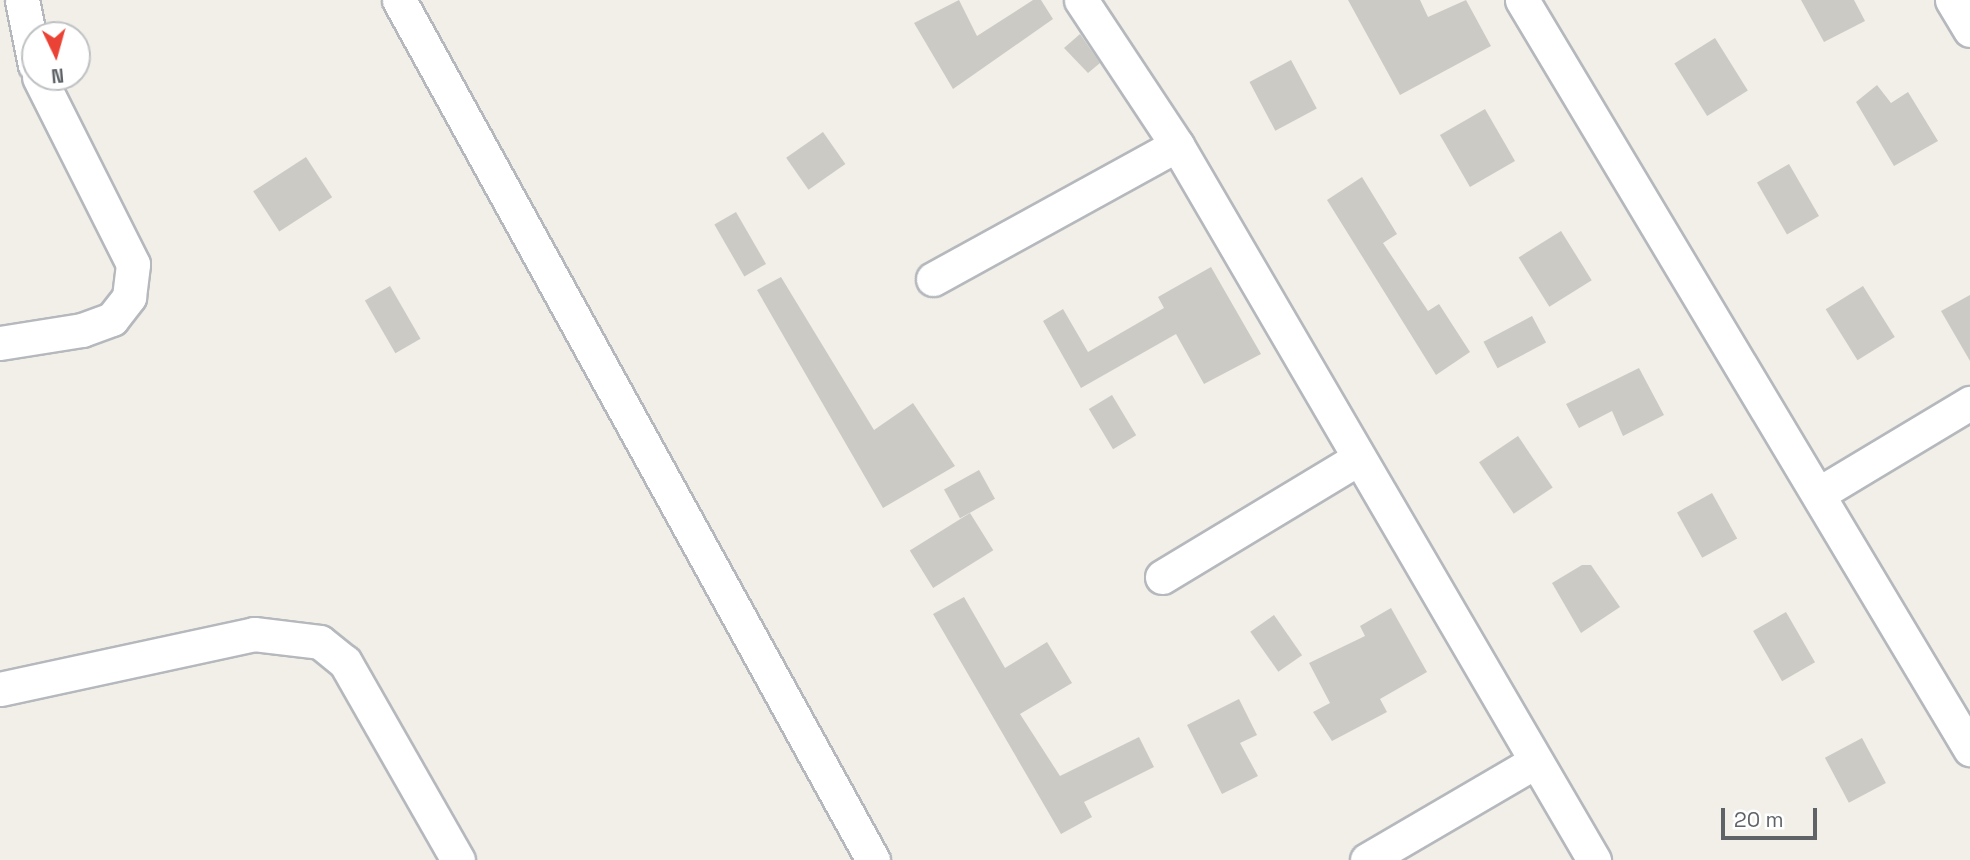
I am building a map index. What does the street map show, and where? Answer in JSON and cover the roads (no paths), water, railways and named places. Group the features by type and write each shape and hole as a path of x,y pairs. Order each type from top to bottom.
{"street":[{"path":"22,0 26,21"},
{"path":"399,0 873,860"},
{"path":"1081,0 1177,145 1594,860"},
{"path":"1522,0 1820,493 1970,749"},
{"path":"1952,0 1970,30"},
{"path":"0,343 82,330 112,319 129,297 133,264 46,91"},
{"path":"933,279 1177,145"},
{"path":"1820,493 1970,403"},
{"path":"1162,577 1359,458"},
{"path":"0,689 254,634 320,642 345,662 458,860"},
{"path":"1367,860 1535,762"}]}
